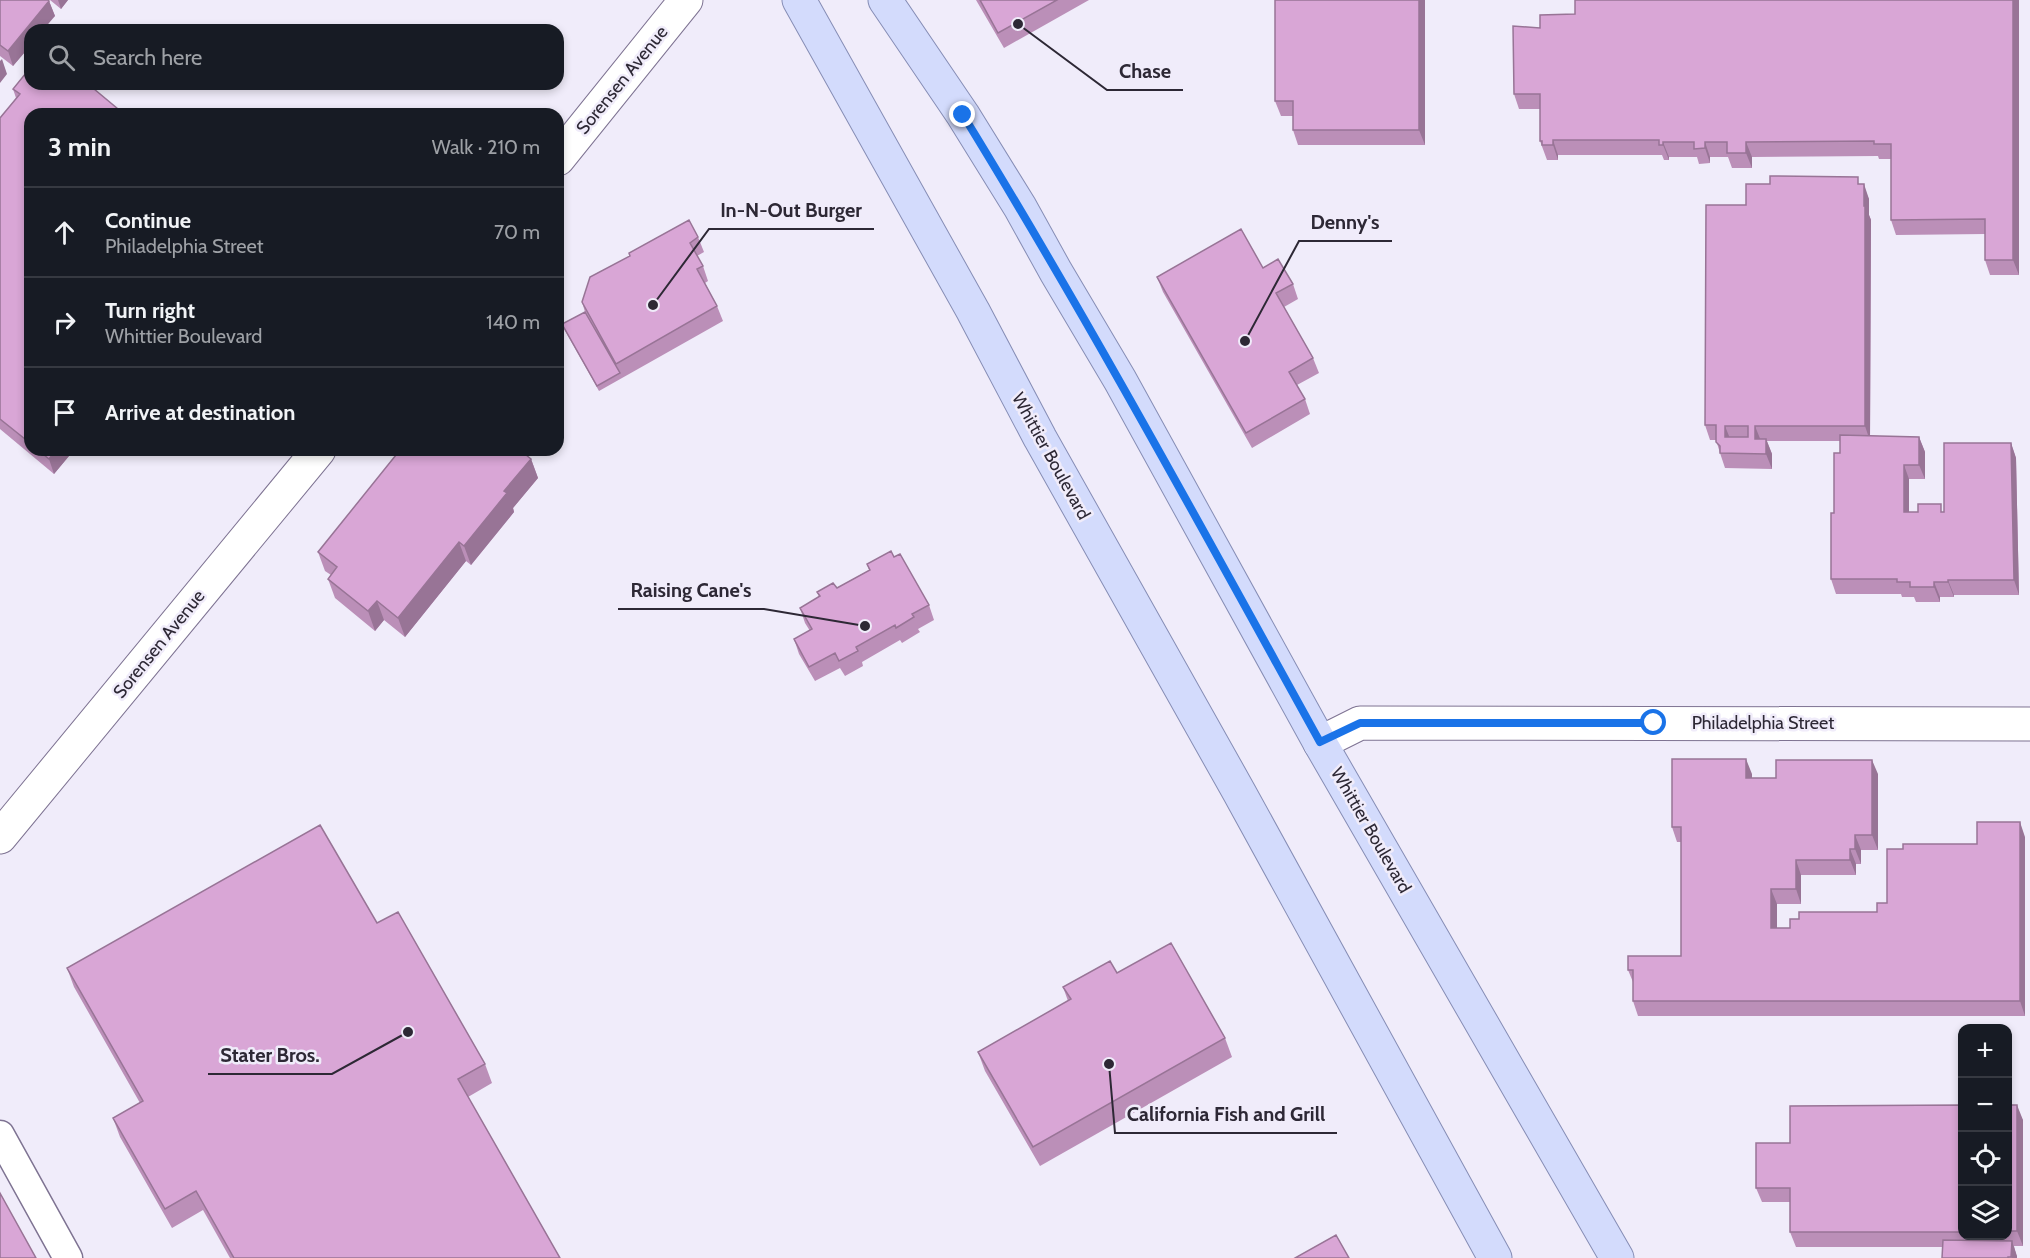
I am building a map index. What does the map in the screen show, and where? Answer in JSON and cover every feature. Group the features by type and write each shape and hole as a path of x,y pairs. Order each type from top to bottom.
{"main road":[{"name":"Whittier Boulevard","path":"799,0 974,311 1040,438 1239,792 1495,1258"},
{"name":"Whittier Boulevard","path":"885,0 963,115 1020,207 1120,380 1320,742 1617,1258"}],"street":[{"name":"Sorensen Avenue","path":"564,152 686,0"},
{"name":"Sorensen Avenue","path":"0,837 314,456"},
{"name":"Philadelphia Street","path":"1320,742 1360,723 2030,724"},
{"path":"0,1135 68,1258"}],"building":[{"path":"0,0 49,1 30,24 24,24 24,31 8,51 0,45"},
{"path":"980,0 1057,0 998,33"},
{"path":"1275,0 1419,0 1419,130 1293,130 1293,101 1275,101"},
{"path":"1575,0 2013,0 2013,260 1985,260 1985,219 1891,220 1891,144 1874,144 1874,141 1746,142 1746,153 1727,153 1727,142 1705,142 1705,148 1694,149 1694,142 1663,142 1663,145 1659,145 1659,140 1553,140 1553,145 1542,145 1540,141 1540,94 1514,94 1513,26 1540,28 1540,15 1575,14"},
{"path":"24,75 24,90 95,90 117,108 24,108 24,438 0,419 0,118 20,94 13,89"},
{"path":"1770,176 1858,177 1858,184 1864,184 1865,426 1755,426 1755,439 1766,439 1766,454 1720,453 1720,446 1716,442 1716,425 1705,425 1706,205 1746,205 1746,184 1770,184","holes":["1725,426 1748,426 1748,437 1725,437"]},
{"path":"689,220 698,237 690,243 703,266 697,269 717,306 616,364 582,302 590,277"},
{"path":"1241,229 1263,268 1278,259 1293,284 1276,293 1313,358 1289,372 1305,399 1246,433 1157,277"},
{"path":"585,312 620,373 597,386 564,328 564,323"},
{"path":"1840,435 1919,437 1919,465 1904,465 1904,512 1918,512 1918,504 1941,504 1941,512 1944,512 1944,443 2011,443 2014,580 1948,580 1948,582 1934,582 1934,587 1910,587 1910,582 1897,582 1897,579 1831,579 1834,453 1840,453"},
{"path":"395,456 527,456 531,459 504,491 507,493 464,546 459,542 398,618 377,601 368,611 328,579 337,567 318,552"},
{"path":"891,551 894,557 900,554 929,605 912,614 914,617 896,628 895,625 856,647 858,651 839,661 835,653 809,667 794,639 812,629 800,608 820,596 817,592 833,583 837,588 870,570 867,564"},
{"path":"1672,759 1746,759 1746,778 1776,778 1776,760 1872,760 1872,835 1855,835 1855,849 1850,849 1850,860 1796,860 1796,889 1771,889 1771,928 1790,928 1790,919 1799,919 1799,912 1877,912 1877,903 1887,903 1887,849 1903,849 1903,844 1977,844 1977,822 2020,822 2020,1001 1633,1001 1633,970 1628,970 1628,956 1681,956 1681,827 1672,827"},
{"path":"320,825 377,923 398,912 485,1064 458,1079 560,1258 234,1258 196,1191 165,1209 113,1118 143,1101 67,968"},
{"path":"1171,943 1225,1038 1033,1147 978,1052 1071,999 1063,987 1110,961 1117,973"},
{"path":"1958,1105 1958,1232 1790,1232 1790,1188 1756,1188 1756,1143 1790,1143 1790,1106"},
{"path":"2012,1105 2017,1105 2017,1231 2012,1231"},
{"path":"0,1193 36,1258 0,1258"},
{"path":"1336,1235 1349,1258 1295,1258"},
{"path":"1943,1240 2012,1241 2011,1257 1942,1258"}],"place":[{"name":"Chase","path":"1018,24"},
{"name":"In-N-Out Burger","path":"653,305"},
{"name":"Denny's","path":"1245,341"},
{"name":"Raising Cane's","path":"865,626"},
{"name":"Stater Bros.","path":"408,1032"},
{"name":"California Fish and Grill","path":"1109,1064"}],"route":[{"path":"963,115 1020,207 1120,380 1320,742 1360,723 1654,723"}]}
